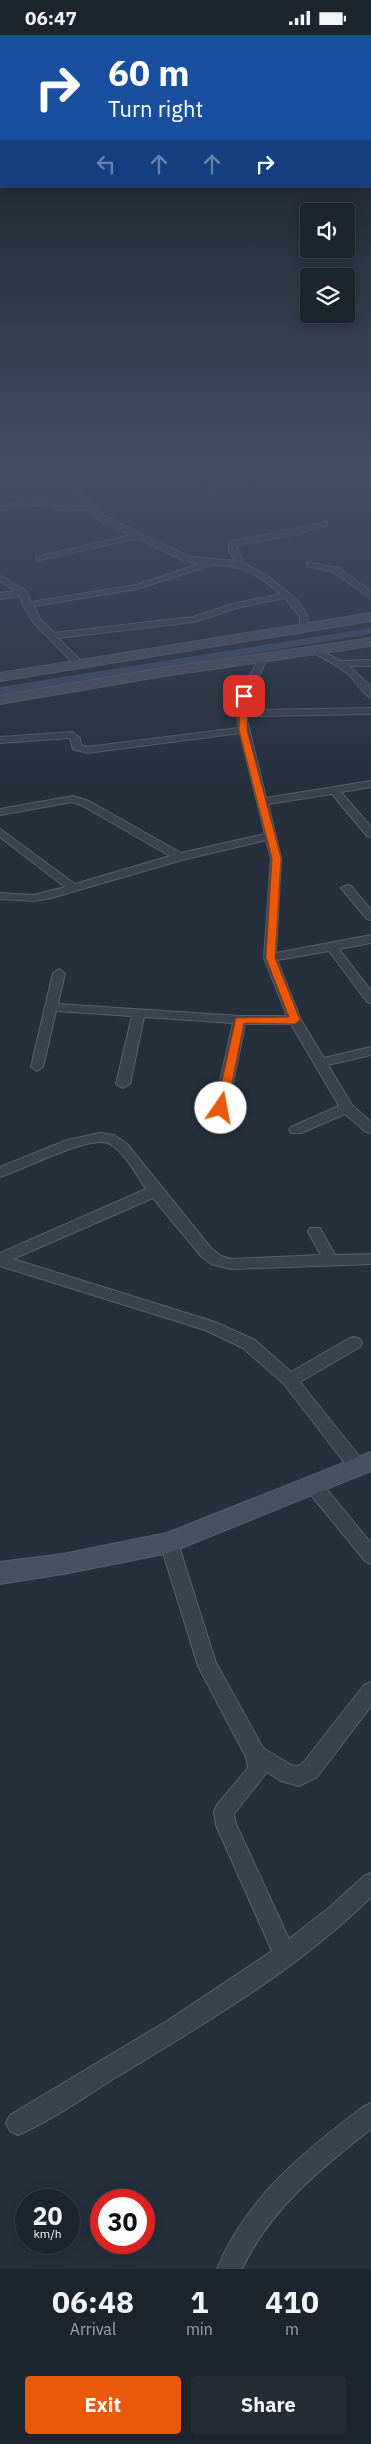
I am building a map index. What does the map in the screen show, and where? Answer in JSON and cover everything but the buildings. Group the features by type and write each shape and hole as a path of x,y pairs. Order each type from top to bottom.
{"street":[{"path":"0,577 23,593 27,605 36,620 79,665"},
{"path":"27,605 130,588 165,577"},
{"path":"261,577 288,595 300,609 308,628"},
{"path":"346,577 371,595"},
{"path":"0,596 23,593"},
{"path":"50,636 194,619 235,606 288,595"},
{"path":"0,700 264,657 290,643 308,628 371,606"},
{"path":"308,628 371,617"},
{"path":"314,650 371,642"},
{"path":"0,677 79,665 290,643 314,650 342,663 352,671 371,695"},
{"path":"264,657 244,696 243,730 276,858 270,958 295,1020 347,1108 371,1128"},
{"path":"342,663 371,663"},
{"path":"243,713 371,711"},
{"path":"0,740 72,735 75,738 76,747 87,750 243,730"},
{"path":"262,802 371,784"},
{"path":"334,790 371,834"},
{"path":"0,812 73,799 85,803 179,857"},
{"path":"0,832 73,888"},
{"path":"0,896 34,898 179,857 271,836"},
{"path":"347,888 371,917"},
{"path":"270,958 371,939"},
{"path":"332,947 371,999"},
{"path":"37,1067 60,973"},
{"path":"53,1007 240,1020 295,1020"},
{"path":"123,1084 139,1013"},
{"path":"221,1108 240,1020"},
{"path":"321,1063 371,1051"},
{"path":"296,1130 347,1108"},
{"path":"0,1172 73,1144 101,1137 110,1138 120,1145 155,1191 206,1252 216,1260 231,1265 371,1259"},
{"path":"0,1260 155,1191"},
{"path":"315,1231 332,1261"},
{"path":"0,1260 230,1334 249,1344 290,1380 364,1463 169,1543 63,1564 0,1573"},
{"path":"290,1380 354,1343"},
{"path":"313,1485 371,1556"},
{"path":"169,1543 207,1666 256,1755 258,1771 231,1801 224,1812 226,1825 285,1955"},
{"path":"256,1755 288,1774 299,1776 310,1770 371,1691"},
{"path":"18,2123 216,2001 285,1955 327,1923 371,1883"},
{"path":"229,2269 262,2210 310,2161 371,2115"}],"waterway":[{"path":"0,691 371,631"}],"route":[{"path":"221,1108 240,1020 295,1020 270,958 276,858 243,730 244,696"}]}
